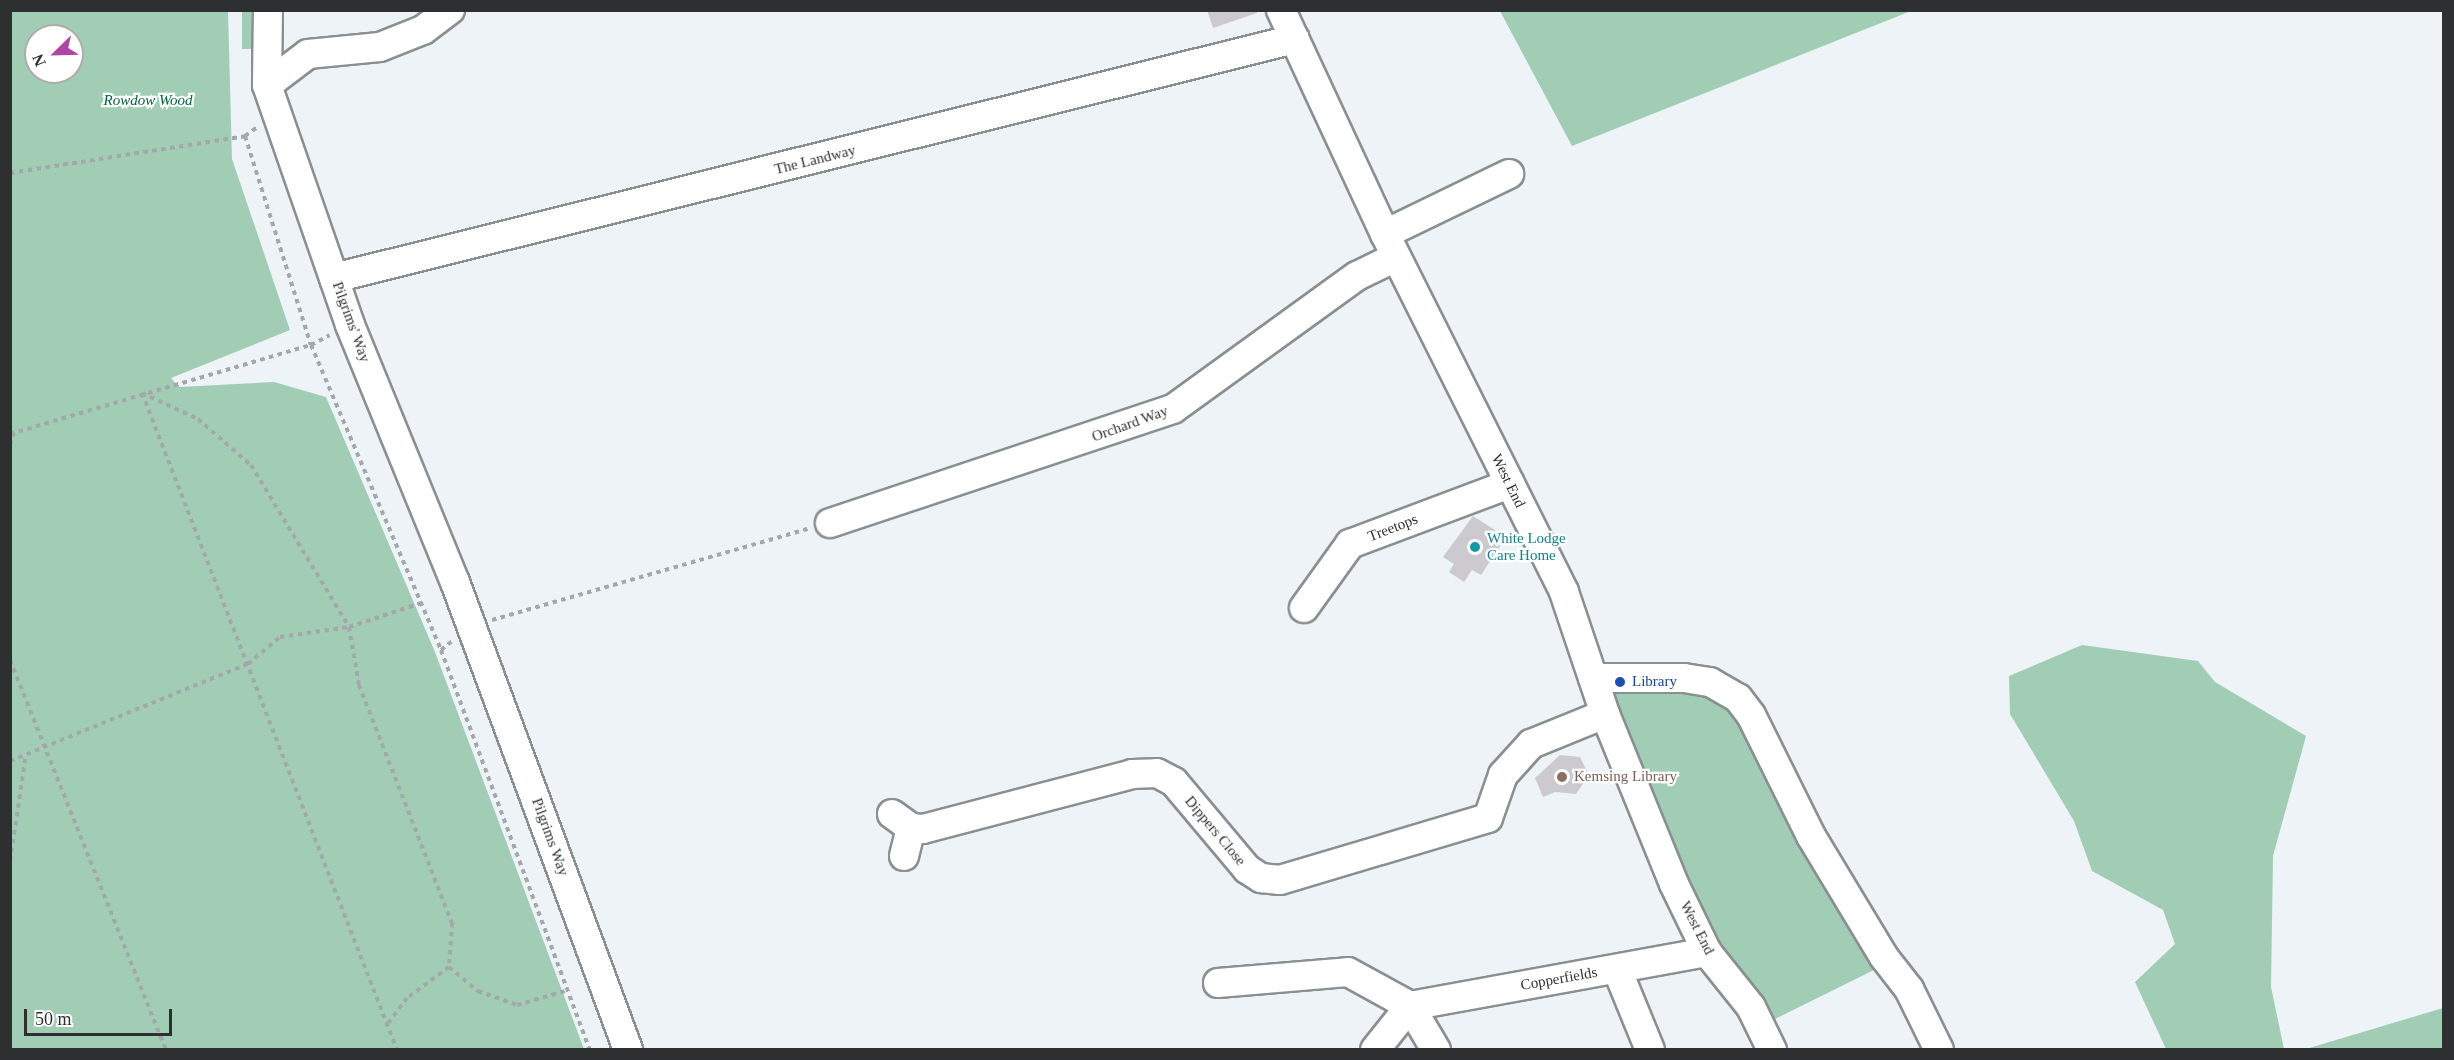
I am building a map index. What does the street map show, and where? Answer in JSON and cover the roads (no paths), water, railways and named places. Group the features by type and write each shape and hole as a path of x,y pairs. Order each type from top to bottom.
{"street":[{"name":"Pilgrims' Way","path":"268,10 267,85 350,326 472,626"},
{"path":"267,85 308,54 380,46 423,30 450,10"},
{"name":"West End","path":"1281,10 1390,245 1564,592 1605,714 1674,884 1707,952 1751,1007 1772,1050"},
{"name":"The Landway","path":"334,278 1295,39"},
{"name":"Orchard Way","path":"830,523 1173,409 1357,276 1390,245 1509,174"},
{"name":"Treetops","path":"1304,608 1350,544 1510,484"},
{"name":"Pilgrims Way","path":"472,626 628,1050"},
{"path":"1593,678 1684,678 1710,682 1738,698 1751,715 1811,836 1884,957 1909,989 1939,1050"},
{"name":"Dippers Close","path":"904,856 901,821 923,830 1132,774 1157,773 1174,782 1247,869 1261,878 1280,880 1488,818 1503,775 1531,744 1605,714"},
{"name":"Copperfields","path":"1410,1006 1707,952"},
{"path":"1617,969 1650,1050"},
{"path":"1218,983 1348,972 1410,1006 1436,1050"},
{"path":"1375,1050 1410,1006"}],"place":[{"name":"White Lodge Care Home","path":"1475,547"},
{"name":"Library","path":"1620,682"},
{"name":"Kemsing Library","path":"1562,777"}],"park label":[{"name":"Rowdow Wood","path":"148,101"}]}
